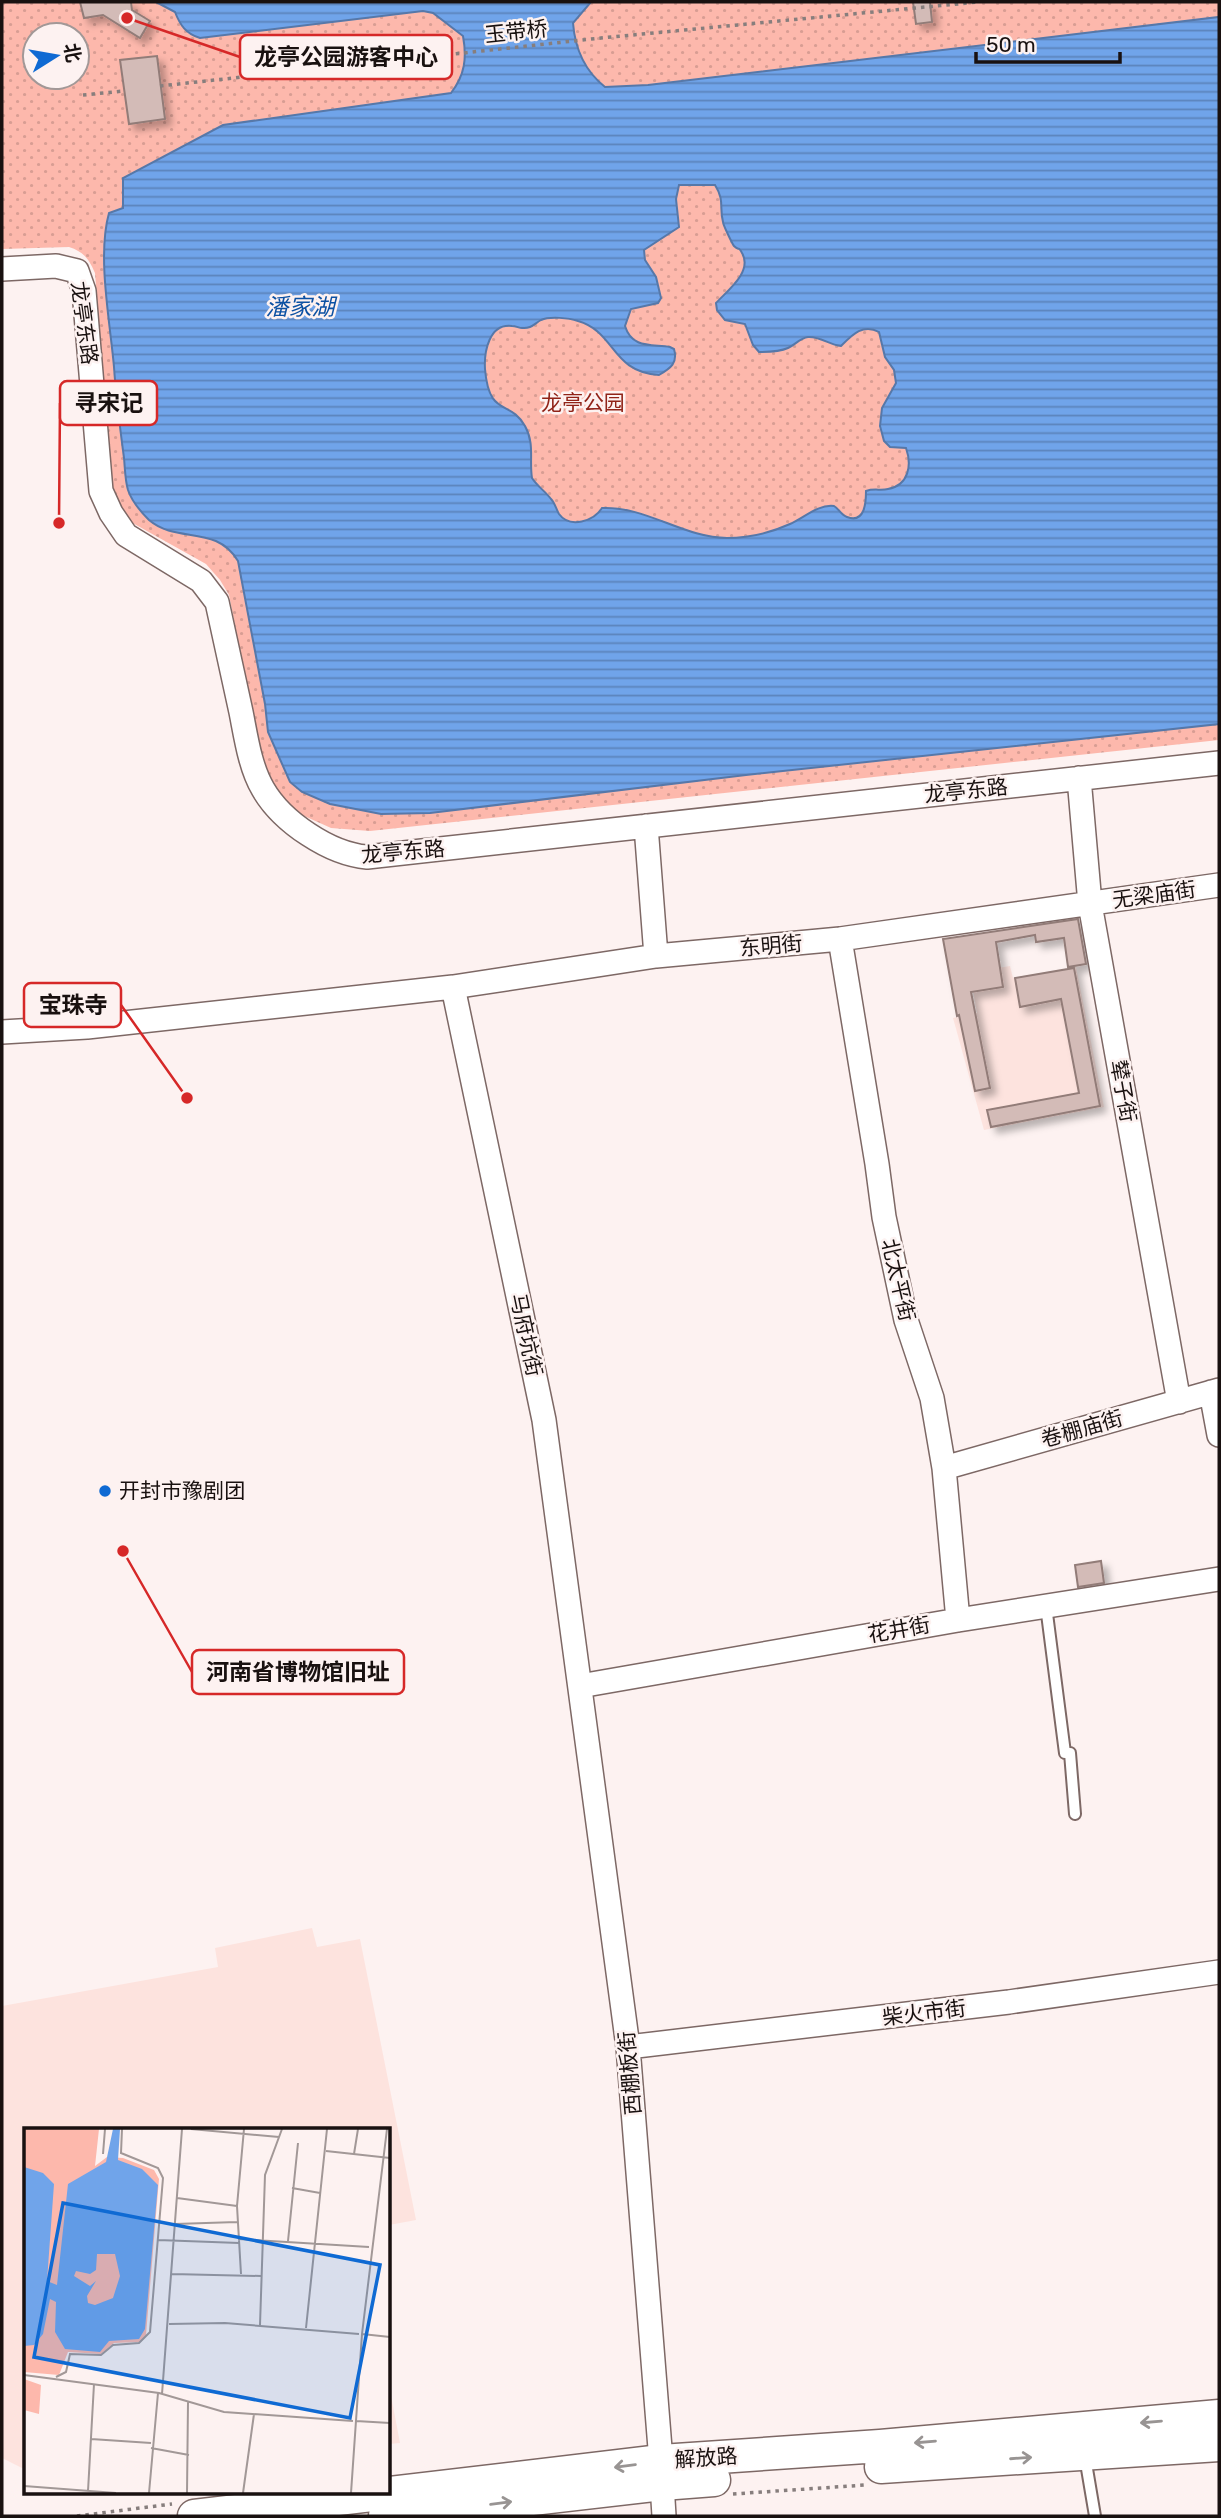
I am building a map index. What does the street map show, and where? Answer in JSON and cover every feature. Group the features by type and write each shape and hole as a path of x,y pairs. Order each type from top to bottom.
{"main road":[{"name":"解放路","path":"194,2516 661,2472 880,2446 1219,2416"},
{"name":"解放路","path":"385,2516 661,2472 1085,2454 1219,2445"}],"street":[{"name":"龙亭东路","path":"2,269 56,266 77,271 84,291 101,491 111,513 126,535 201,581 212,592 217,602 249,752 263,789 286,816 310,836 349,856 367,858 1219,763"},
{"name":"辇子街","path":"1079,778 1090,904 1179,1402"},
{"path":"646,826 656,956"},
{"name":"无梁庙街","path":"1090,904 1219,885"},
{"name":"东明街","path":"2,1032 87,1027 453,987 656,956 840,939 1090,904"},
{"name":"北太平街","path":"840,939 884,1217 906,1320 932,1398 944,1468 958,1620"},
{"name":"马府坑街","path":"453,987 544,1420 580,1686"},
{"path":"1215,1391 1219,1435"},
{"name":"卷棚庙街","path":"944,1468 1215,1391"},
{"name":"花井街","path":"580,1686 958,1620 1219,1579"},
{"name":"西棚板街","path":"580,1686 628,2047 664,2516"},
{"name":"柴火市街","path":"628,2047 1009,2003 1219,1972"}],"lane":[{"path":"1046,1606 1065,1753 1070,1753 1075,1814"},
{"path":"1085,2454 1095,2516"}],"path":[{"name":"玉带桥","path":"160,86 601,38 978,2"},
{"path":"83,95 124,91"}],"shaded area":[{"path":"1010,966 1013,978 1076,967 1104,1107 984,1130 953,1018 977,1013 970,973"},
{"path":"312,1928 317,1947 360,1939 416,2220 390,2225 390,2128 24,2128 24,2469 2,2458 2,2006 218,1967 215,1948"},
{"path":"390,2390 400,2443 390,2444"}],"green space":[{"name":"潘家湖","path":"2,2 1219,2 1219,740 370,831 331,828 302,815 275,794 264,772 229,595 220,580 206,564 129,521 113,495 95,273 82,254 69,247 2,249"}],"water":[{"name":"潘家湖","path":"156,2 591,2 573,23 574,33 587,67 605,87 648,85 1219,17 1219,724 746,775 430,813 381,814 330,804 302,792 290,782 268,732 238,561 219,542 172,531 149,520 139,510 128,490 104,268 109,213 123,208 123,178 223,125 451,93 464,66 463,36 433,13 423,11 200,38 184,28 175,12","holes":["679,185 715,185 720,195 725,227 744,260 742,274 716,303 717,310 725,320 745,324 753,345 759,352 785,349 808,337 841,346 863,330 879,332 885,357 894,370 896,383 882,408 880,426 884,441 890,447 906,448 909,461 905,479 895,487 866,491 863,511 858,517 847,517 834,506 828,506 782,527 751,536 711,537 618,509 602,508 593,517 582,522 564,519 532,478 531,446 525,426 491,395 485,369 490,340 493,334 504,326 525,328 545,319 570,319 590,326 631,367 659,375 667,370 674,362 674,349 638,342 632,339 625,326 631,309 658,303 661,298 656,277 645,260 644,250 679,227 676,199"]}],"building":[{"path":"80,2 131,2 132,10 150,21 140,38 103,15 84,18"},
{"path":"913,2 930,2 932,22 916,24"},
{"path":"157,56 165,119 129,124 120,60"},
{"path":"1078,919 1086,964 1068,967 1064,938 1036,942 1035,935 996,942 1003,987 971,992 990,1088 975,1091 959,1015 957,1016 943,939"},
{"path":"1074,968 1100,1106 991,1127 987,1110 1079,1093 1061,999 1020,1007 1015,978"},
{"path":"1101,1561 1104,1583 1078,1587 1075,1565"}],"place":[{"name":"龙亭公园游客中心","path":"127,18"},
{"name":"寻宋记","path":"59,523"},
{"name":"宝珠寺","path":"187,1098"},
{"name":"开封市豫剧团","path":"105,1491"},
{"name":"河南省博物馆旧址","path":"123,1551"}],"park label":[{"name":"龙亭公园","path":"583,403"}]}
